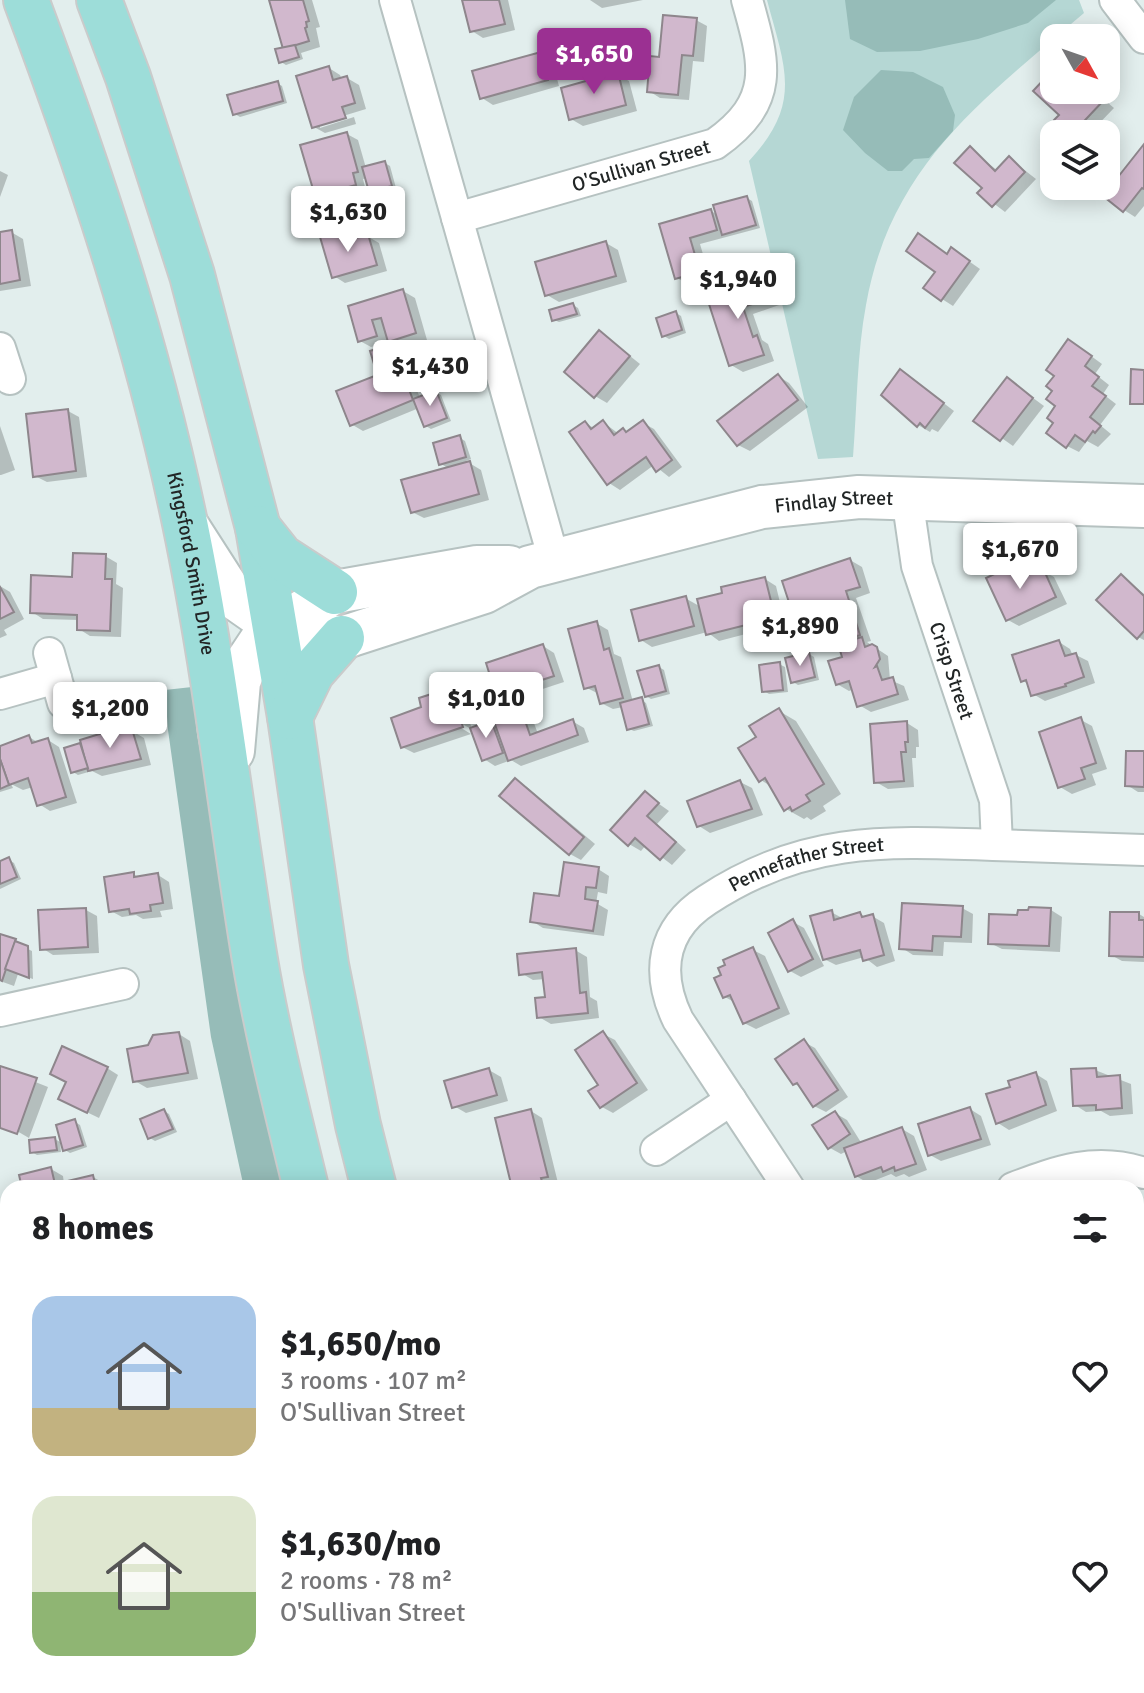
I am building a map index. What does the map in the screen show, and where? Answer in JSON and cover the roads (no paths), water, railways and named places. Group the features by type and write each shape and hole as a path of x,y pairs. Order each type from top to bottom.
{"main road":[{"name":"Kingsford Smith Drive","path":"26,0 79,141 149,377 185,523 256,963 304,1180"},
{"path":"99,0 128,77 192,275 258,528 276,627 326,965 372,1180"},
{"path":"258,528 281,557 335,592"},
{"path":"290,717 312,672 342,638"}],"street":[{"path":"395,0 457,218 542,564"},
{"name":"O'Sullivan Street","path":"457,218 715,144 739,127 755,104 762,76 759,45 747,0"},
{"path":"1115,0 1144,38"},
{"name":"Findlay Street","path":"185,523 233,597 276,627 342,638 484,592 542,564 762,507 859,497 1144,506"},
{"name":"Crisp Street","path":"907,497 917,566 995,800 997,845"},
{"name":"Findlay Street","path":"230,788 239,682 246,663 260,642 276,627 335,592 477,567 542,564"},
{"path":"0,694 56,678"},
{"name":"Pennefather Street","path":"784,1180 671,1006 664,975 667,946 689,911 733,883 787,859 847,845 909,842 1144,850"},
{"path":"0,1011 123,985"},
{"path":"656,1150 731,1100"},
{"path":"1036,1180 1074,1167 1111,1165 1144,1173"}]}
